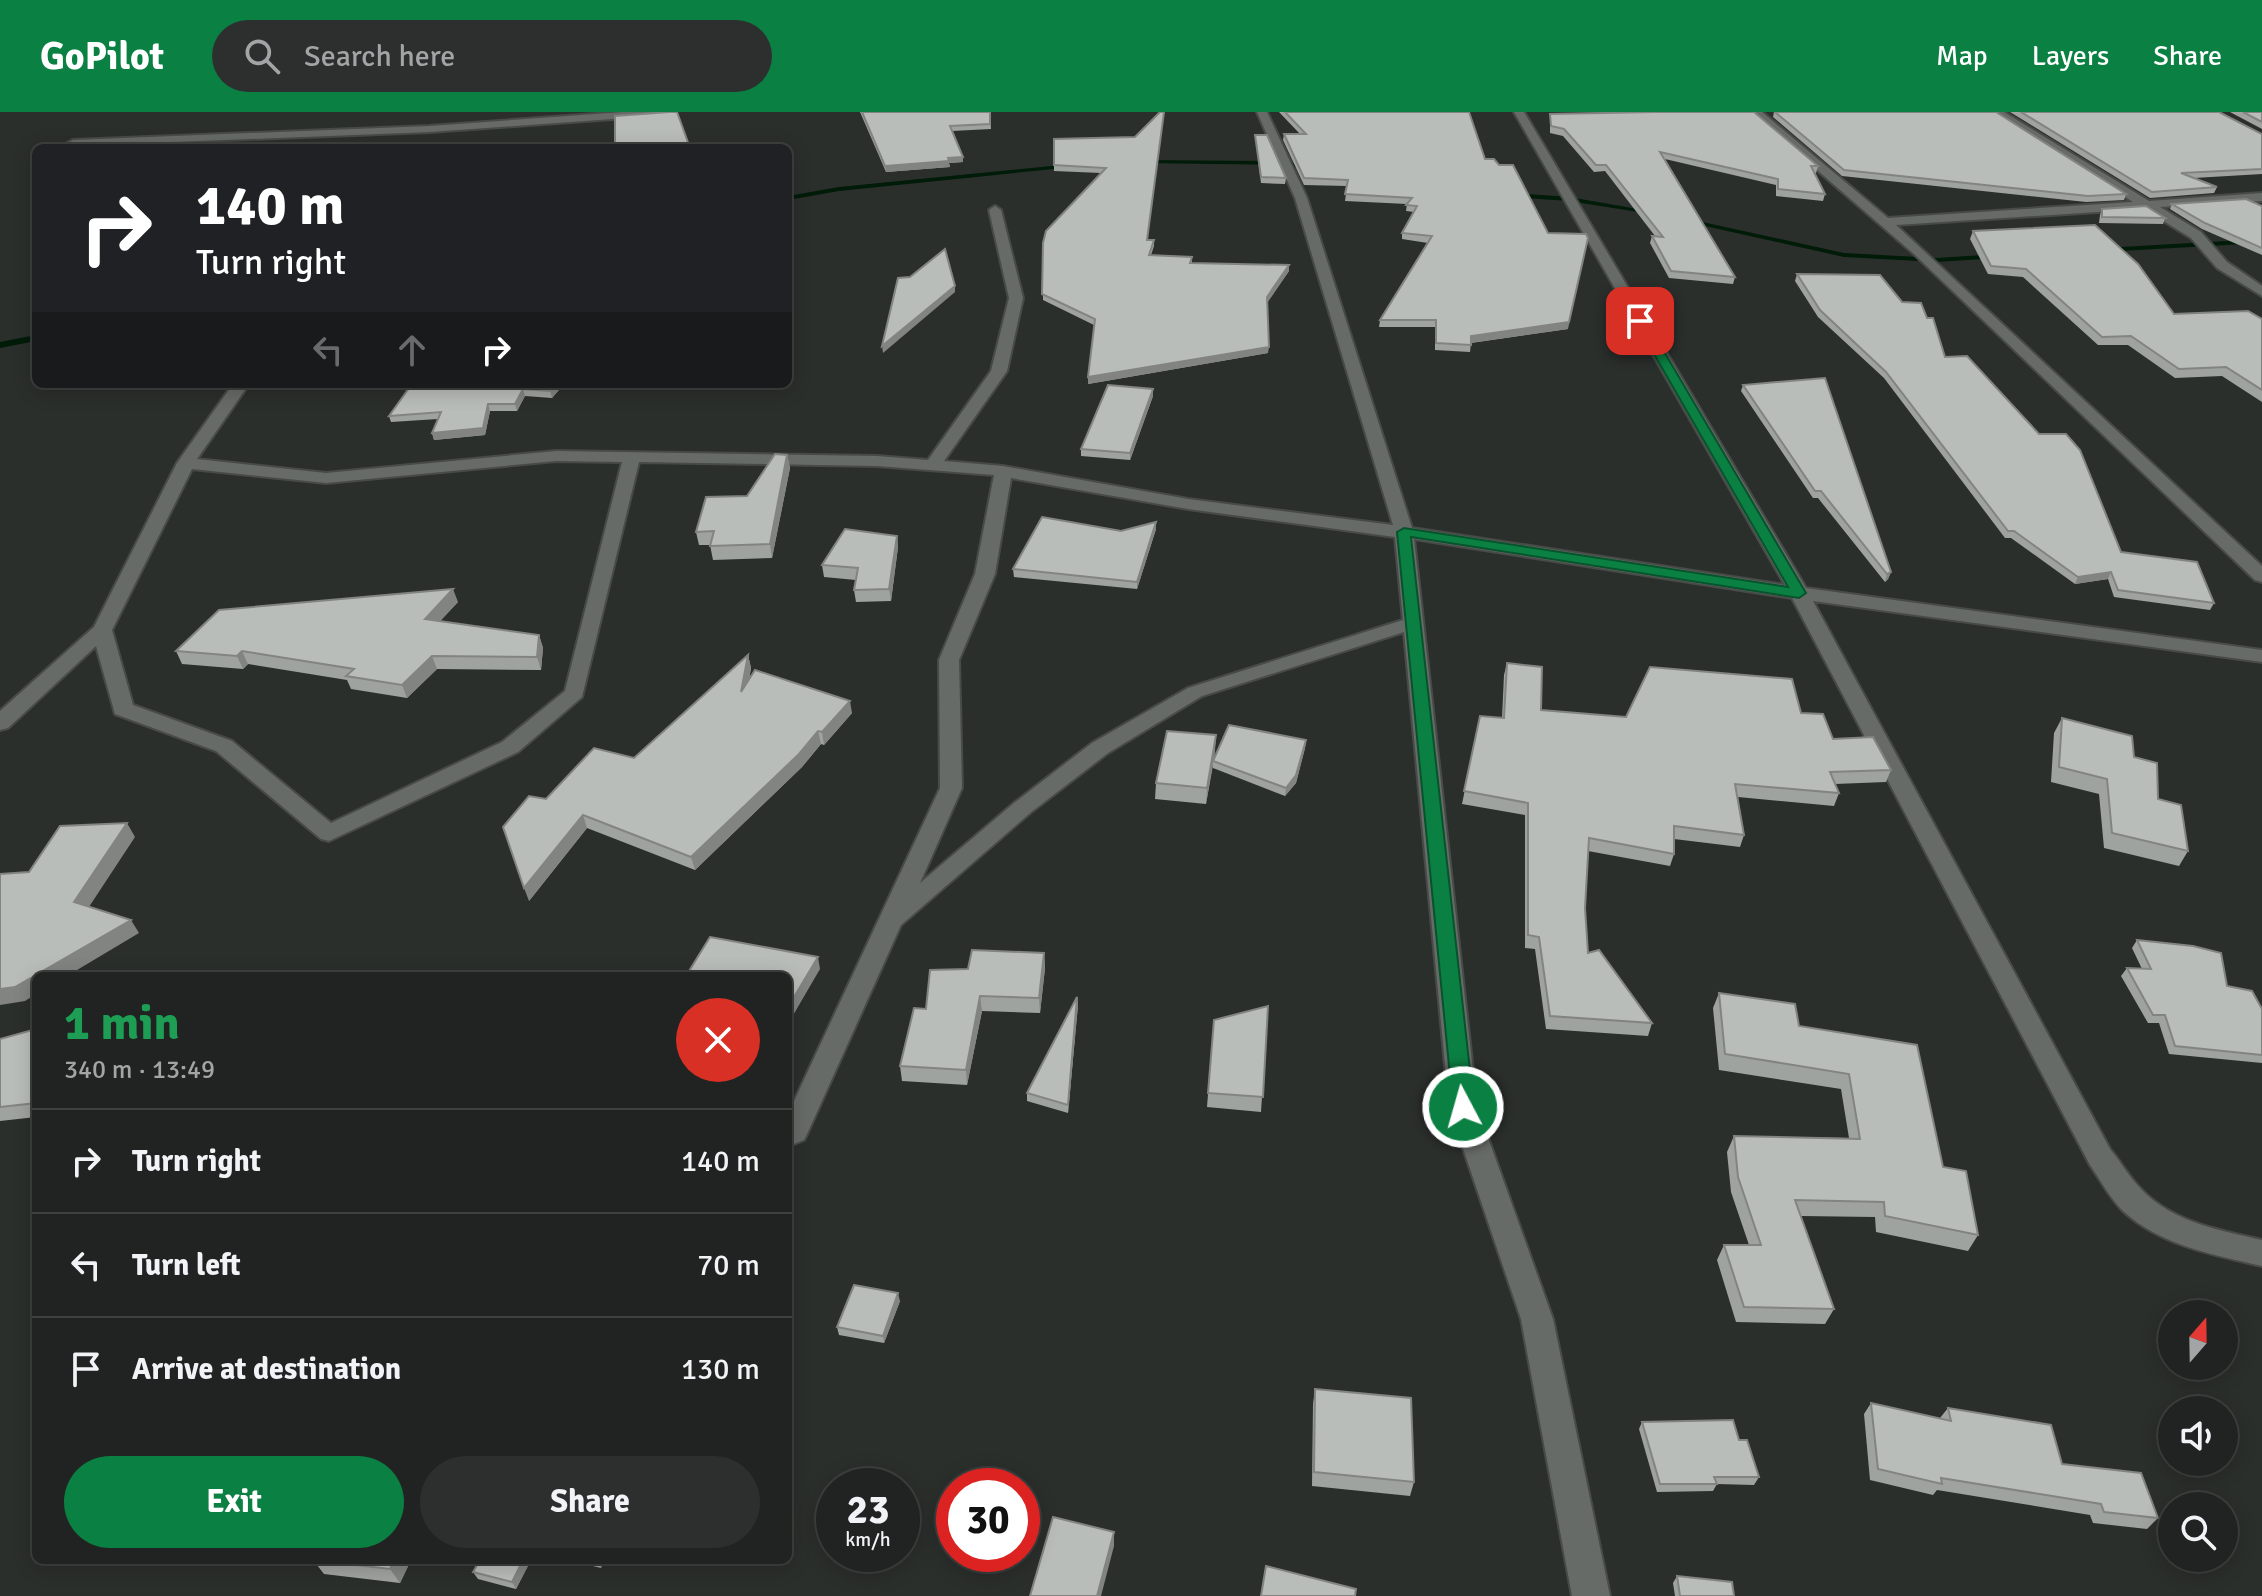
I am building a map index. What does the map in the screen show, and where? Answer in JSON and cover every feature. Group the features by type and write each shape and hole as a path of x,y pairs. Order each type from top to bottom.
{"street":[{"path":"165,144 533,115 669,112"},
{"path":"1262,112 1301,198 1404,532 1463,1107 1537,1319 1591,1596"},
{"path":"1519,112 1799,593 2100,1157 2134,1202 2168,1225 2262,1253"},
{"path":"1755,112 1884,222 2262,576"},
{"path":"1996,112 2196,235 2222,265 2262,292"},
{"path":"73,143 112,144"},
{"path":"1884,222 2262,197"},
{"path":"933,465 999,371 1016,298 995,210"},
{"path":"0,723 102,630 186,463 238,388"},
{"path":"186,463 326,478 556,456 877,461 1003,471 1188,504 1404,532 1799,593 2262,656"},
{"path":"102,630 123,709 224,746 329,833 510,747 575,693 632,456"},
{"path":"794,1132 951,788 949,660 985,574 1003,471"},
{"path":"890,922 1022,808 1100,748 1195,692 1413,623"}],"building":[{"path":"677,112 689,144 615,144 615,116"},
{"path":"862,112 990,112 990,124 950,126 963,157 885,166"},
{"path":"1160,112 1164,112 1147,240 1154,240 1149,255 1192,257 1190,263 1289,265 1267,297 1269,347 1088,377 1095,319 1042,294 1043,243 1046,231 1106,168 1054,165 1054,139 1135,137"},
{"path":"1285,112 1469,112 1485,159 1494,159 1499,165 1513,165 1548,233 1586,234 1588,238 1569,322 1471,336 1471,345 1436,343 1436,320 1380,320 1432,236 1402,233 1417,206 1406,205 1412,198 1345,194 1348,180 1304,178 1284,134 1306,134"},
{"path":"1754,112 1818,166 1811,166 1825,194 1778,189 1778,179 1660,152 1735,277 1671,271 1652,236 1663,237 1606,165 1596,165 1564,129 1551,126 1550,114"},
{"path":"1775,112 1996,112 2126,194 2088,196 1844,170"},
{"path":"2021,112 2219,112 2262,134 2262,169 2181,173 2217,187 2152,192"},
{"path":"2243,112 2262,112 2262,122"},
{"path":"1255,135 1267,135 1286,178 1261,177"},
{"path":"2246,199 2262,206 2262,248 2205,223 2172,204"},
{"path":"2146,206 2165,218 2102,217 2102,209"},
{"path":"2095,225 2138,264 2174,314 2248,311 2262,319 2262,390 2226,367 2179,369 2131,336 2102,337 2026,269 1991,266 1973,231"},
{"path":"945,249 955,286 882,346 898,278 910,277"},
{"path":"1797,274 1880,275 1902,302 1921,303 1927,318 1933,318 1945,357 1967,356 2039,434 2066,434 2080,450 2121,552 2197,562 2214,603 2118,590 2111,572 2078,577 2014,531 2008,531 1886,372 1820,310"},
{"path":"1825,378 1891,572 1887,574 1821,491 1815,491 1743,385"},
{"path":"1108,385 1153,389 1130,453 1081,449"},
{"path":"409,388 553,388 550,391 523,389 515,404 488,404 483,428 432,433 441,412 389,416"},
{"path":"775,454 787,455 770,544 710,546 714,531 696,532 706,497 747,496"},
{"path":"1042,517 1121,531 1156,522 1137,582 1013,569"},
{"path":"845,529 897,536 889,589 854,590 858,568 822,565"},
{"path":"453,589 425,619 539,635 537,657 432,656 402,685 346,676 354,669 242,651 237,656 176,651 219,610"},
{"path":"748,655 741,692 755,670 850,701 822,732 818,731 799,754 691,857 583,815 524,888 503,827 529,796 546,799 594,748 634,758"},
{"path":"1507,663 1542,667 1541,710 1626,717 1650,667 1792,679 1801,713 1823,714 1833,739 1873,737 1891,770 1830,772 1839,793 1735,784 1744,835 1674,826 1674,854 1589,838 1585,908 1588,953 1599,950 1652,1023 1550,1016 1539,937 1528,935 1528,803 1464,791 1480,716 1504,718"},
{"path":"2062,718 2132,736 2134,757 2157,763 2158,799 2181,805 2188,851 2112,833 2107,779 2059,767"},
{"path":"1229,725 1306,740 1296,775 1286,788 1213,761"},
{"path":"1167,731 1216,735 1207,788 1156,783"},
{"path":"127,823 74,902 131,920 41,972 32,972 32,977 15,987 0,989 0,874 29,872 60,826"},
{"path":"710,937 818,957 792,1000 792,972 688,972"},
{"path":"2137,940 2193,946 2221,953 2227,986 2252,991 2262,1009 2262,1055 2175,1046 2165,1015 2153,1015 2127,968 2151,969"},
{"path":"972,950 1044,953 1039,998 980,996 966,1070 900,1066 914,1008 926,1009 930,970 968,969"},
{"path":"1719,993 1795,1004 1799,1026 1917,1045 1943,1167 1966,1171 1978,1235 1885,1216 1884,1202 1795,1200 1834,1309 1744,1307 1724,1245 1761,1245 1738,1177 1734,1136 1860,1139 1849,1074 1725,1054"},
{"path":"1077,997 1068,1105 1027,1093"},
{"path":"1268,1006 1263,1097 1208,1093 1214,1020"},
{"path":"32,1030 32,1103 0,1107 0,1039"},
{"path":"854,1285 898,1293 883,1336 837,1327"},
{"path":"1315,1389 1411,1398 1414,1482 1314,1472"},
{"path":"1871,1403 1951,1421 1948,1408 2051,1425 2062,1464 2141,1473 2158,1518 2104,1512 2101,1504 1941,1478 1942,1484 1878,1469"},
{"path":"1733,1420 1739,1440 1747,1440 1759,1477 1714,1477 1717,1484 1660,1484 1642,1422"},
{"path":"1053,1517 1114,1532 1097,1596 1030,1596 1037,1572 1040,1572"},
{"path":"347,1564 392,1564 390,1569"},
{"path":"478,1564 521,1564 512,1582 473,1572"},
{"path":"1266,1566 1356,1589 1355,1596 1261,1596"},
{"path":"1677,1576 1732,1582 1734,1596 1680,1596"}],"waterway":[{"path":"1140,161 1287,163 1314,170"},
{"path":"792,197 839,189 1071,166"},
{"path":"1513,195 1569,199 1651,212"},
{"path":"1687,220 1844,255 1937,260 1998,256"},
{"path":"2103,250 2262,241"},
{"path":"0,345 32,339"}],"route":[{"path":"1463,1107 1404,532 1799,593 1640,321"}]}
